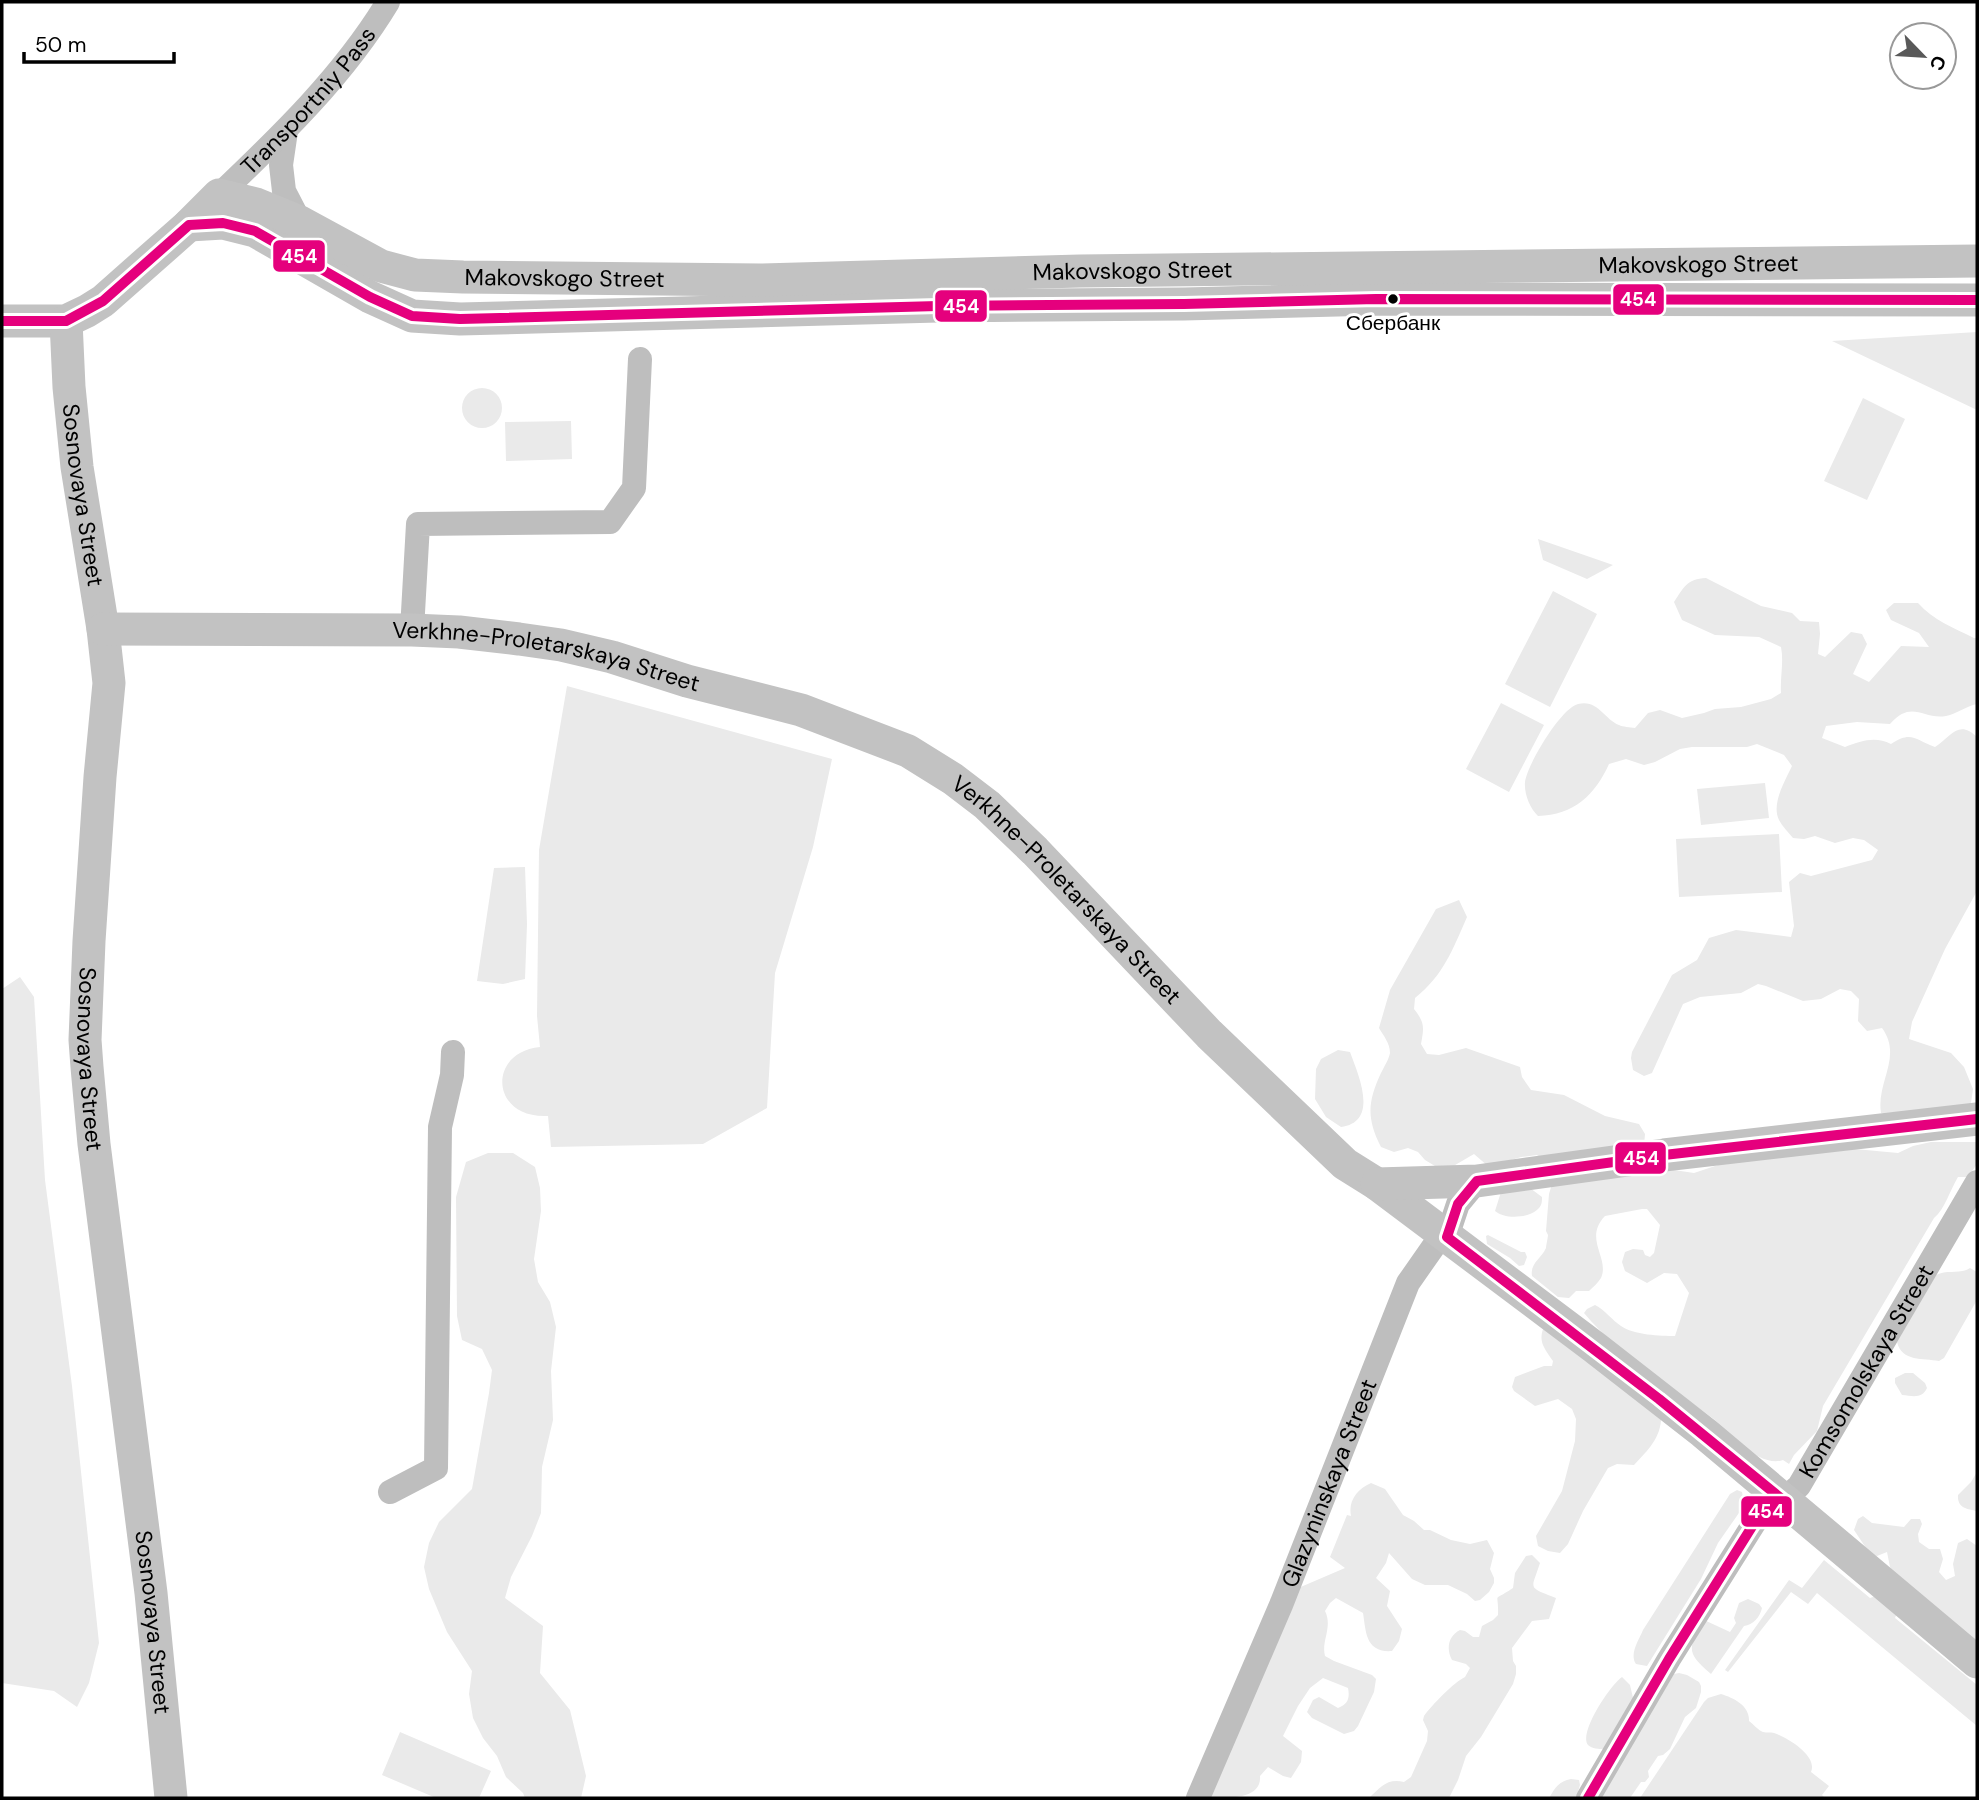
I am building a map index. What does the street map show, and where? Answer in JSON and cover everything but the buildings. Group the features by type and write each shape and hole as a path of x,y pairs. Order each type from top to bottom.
{"street":[{"name":"Transportniy Pass","path":"219,195 286,131 369,33 388,2"},
{"path":"286,131 281,165 284,191 300,222"},
{"path":"2,321 66,321 87,311 103,301 219,195"},
{"name":"Makovskogo Street","path":"219,195 256,204 300,222 381,266 415,275 761,280 1147,270 1977,261"},
{"name":"Makovskogo Street","path":"189,225 223,223 255,231 370,298 412,316 460,319 937,306 1376,299 1977,300"},
{"path":"412,316 407,297 408,288 415,280 425,275"},
{"name":"Sosnovaya Street","path":"66,321 77,467 109,683 89,941 86,1053 94,1144 151,1593 171,1798"},
{"path":"412,630 418,524 610,522 634,488 640,359"},
{"name":"Verkhne-Proletarskaya Street","path":"103,629 412,630 519,639 612,657 687,681 801,710 908,751 953,779 987,805 1035,851 1209,1034 1345,1164 1377,1184 1693,1424 1977,1662"},
{"path":"390,1492 436,1468 440,1127 453,1074 453,1052"},
{"path":"1377,1184 1477,1181 1664,1155 1977,1119"},
{"name":"Glazyninskaya Street","path":"1198,1798 1281,1605 1408,1283 1436,1243 1447,1237 1458,1204 1477,1181"},
{"name":"Komsomolskaya Street","path":"1588,1798 1758,1517 1799,1486 1977,1182"}],"shaded area":[{"path":"1977,332 1977,410 1832,341"},
{"path":"482,388 490,389 496,394 501,400 501,416 496,422 490,427 482,428 474,427 468,422 463,416 462,408 463,400 468,394 474,389"},
{"path":"1863,398 1905,419 1867,500 1824,481"},
{"path":"571,421 572,459 506,461 505,422"},
{"path":"1538,539 1613,565 1587,579 1543,560"},
{"path":"1706,578 1761,606 1792,613 1800,621 1819,622 1818,654 1825,657 1851,632 1862,634 1867,644 1853,674 1869,682 1901,646 1929,647 1919,633 1891,620 1886,610 1894,603 1918,603 1944,623 1977,638 1977,704 1946,716 1911,712 1898,717 1890,724 1857,722 1826,726 1822,738 1845,747 1874,740 1891,744 1909,737 1935,747 1960,730 1977,737 1977,891 1945,949 1912,1022 1909,1039 1951,1053 1964,1067 1973,1089 1970,1110 1881,1113 1880,1102 1890,1059 1888,1039 1882,1028 1867,1031 1858,1021 1859,999 1851,991 1840,989 1821,999 1803,1001 1758,984 1741,993 1700,997 1683,1004 1652,1073 1644,1076 1633,1070 1632,1052 1672,975 1697,960 1709,938 1736,930 1791,937 1794,926 1789,882 1800,873 1811,876 1872,860 1878,850 1864,840 1853,838 1835,843 1815,836 1793,838 1783,827 1777,814 1780,793 1792,766 1784,755 1757,744 1747,747 1680,749 1644,765 1626,759 1609,764 1590,794 1573,807 1551,815 1538,816 1532,809 1525,787 1527,774 1554,726 1578,704 1591,704 1619,725 1635,728 1648,713 1660,710 1682,718 1715,709 1741,707 1771,699 1781,693 1781,647 1759,637 1715,635 1682,620 1674,602 1690,582"},
{"path":"1553,591 1597,614 1550,707 1505,684"},
{"path":"567,686 832,759 813,847 775,973 767,1108 703,1144 551,1147 548,1116 529,1114 515,1107 506,1097 502,1084 504,1072 511,1060 523,1052 540,1047 537,1016 539,850"},
{"path":"1501,703 1544,725 1509,792 1466,769"},
{"path":"1765,783 1769,818 1701,825 1697,789"},
{"path":"1779,834 1782,892 1679,897 1676,839"},
{"path":"525,867 525,979 503,984 477,981 494,868"},
{"path":"1459,900 1467,917 1457,940 1433,981 1415,998 1414,1009 1423,1025 1421,1044 1427,1054 1439,1055 1466,1048 1520,1067 1522,1077 1531,1090 1564,1095 1605,1116 1639,1124 1645,1134 1644,1146 1547,1162 1537,1155 1521,1157 1489,1167 1474,1154 1450,1168 1435,1166 1418,1152 1408,1148 1394,1152 1381,1147 1370,1110 1373,1092 1390,1053 1388,1043 1379,1028 1390,990 1436,909"},
{"path":"20,977 34,997 45,1180 72,1386 99,1643 89,1683 77,1707 54,1691 2,1683 2,989"},
{"path":"1338,1050 1350,1052 1363,1096 1360,1116 1353,1123 1341,1127 1326,1117 1315,1099 1316,1069 1321,1059"},
{"path":"1931,1142 1977,1142 1977,1164 1968,1177 1958,1177 1823,1406 1817,1431 1789,1464 1783,1460 1765,1459 1746,1449 1715,1420 1613,1343 1584,1313 1595,1305 1626,1329 1675,1336 1689,1293 1677,1274 1664,1273 1647,1283 1625,1271 1622,1262 1625,1252 1633,1249 1643,1250 1645,1255 1650,1257 1654,1253 1660,1225 1647,1209 1605,1216 1599,1224 1596,1240 1603,1271 1600,1280 1589,1291 1576,1291 1569,1298 1558,1297 1532,1276 1534,1264 1546,1248 1552,1184 1674,1170 1694,1173 1721,1164 1855,1149 1898,1153"},
{"path":"488,1153 513,1153 535,1167 540,1188 541,1211 534,1259 538,1282 550,1302 556,1327 551,1371 553,1420 542,1467 541,1513 511,1577 505,1598 543,1626 540,1673 570,1710 586,1776 581,1798 525,1798 506,1777 497,1756 483,1738 473,1718 469,1694 472,1671 447,1632 429,1589 424,1567 429,1543 439,1522 472,1489 489,1393 492,1370 482,1349 462,1340 457,1316 456,1197 466,1162"},
{"path":"1530,1188 1542,1197 1541,1206 1535,1211 1524,1216 1511,1217 1495,1211 1501,1192"},
{"path":"1488,1235 1525,1252 1527,1257 1524,1265 1519,1266 1487,1244"},
{"path":"1970,1268 1977,1272 1977,1300 1944,1358 1939,1361 1920,1359 1903,1353 1897,1342 1936,1275"},
{"path":"1547,1319 1661,1412 1660,1428 1650,1448 1634,1465 1617,1464 1608,1468 1568,1544 1560,1553 1538,1546 1536,1536 1562,1491 1575,1441 1576,1419 1572,1409 1558,1399 1535,1406 1512,1387 1515,1377 1544,1366 1552,1366 1553,1361 1542,1341 1542,1331"},
{"path":"1905,1373 1913,1373 1925,1383 1927,1388 1923,1394 1902,1395 1895,1378"},
{"path":"1977,1472 1977,1511 1961,1505 1958,1495"},
{"path":"1371,1483 1385,1489 1403,1515 1424,1530 1470,1544 1487,1540 1494,1553 1490,1569 1494,1583 1489,1592 1475,1601 1448,1585 1425,1585 1412,1579 1389,1553 1376,1578 1390,1591 1387,1606 1402,1629 1399,1641 1392,1651 1383,1651 1372,1645 1366,1633 1363,1613 1336,1598 1325,1611 1328,1623 1325,1656 1376,1679 1374,1692 1358,1726 1354,1731 1344,1734 1312,1718 1307,1712 1313,1700 1319,1697 1338,1708 1348,1700 1348,1688 1323,1678 1310,1688 1283,1736 1302,1751 1301,1762 1291,1778 1268,1767 1260,1776 1255,1790 1249,1794 1207,1798 1296,1589 1345,1568 1330,1557 1347,1515 1351,1516 1351,1505 1355,1496"},
{"path":"1737,1490 1742,1492 1744,1502 1741,1510 1718,1543 1701,1579 1647,1666 1636,1664 1634,1651 1643,1630 1730,1494"},
{"path":"1863,1516 1872,1523 1904,1527 1911,1519 1920,1519 1922,1524 1918,1534 1919,1542 1929,1549 1940,1549 1943,1559 1939,1572 1946,1580 1955,1576 1953,1564 1958,1543 1967,1539 1977,1546 1977,1648 1897,1579 1890,1567 1887,1552 1877,1556 1870,1554 1854,1530 1858,1519"},
{"path":"1532,1555 1540,1563 1534,1586 1556,1598 1549,1619 1532,1621 1512,1648 1516,1666 1513,1684 1481,1737 1466,1756 1449,1798 1369,1798 1385,1784 1393,1781 1404,1782 1411,1777 1427,1741 1428,1731 1424,1716 1443,1694 1465,1677 1470,1668 1452,1660 1449,1647 1451,1639 1460,1630 1479,1637 1482,1626 1498,1615 1498,1598 1513,1588 1515,1573 1526,1556"},
{"path":"1824,1560 1870,1598 1876,1596 1897,1613 1895,1618 1977,1685 1977,1726 1817,1593 1808,1604 1791,1592 1728,1672 1725,1670 1789,1580 1802,1588"},
{"path":"1748,1599 1759,1604 1762,1608 1760,1614 1753,1622 1744,1626 1711,1674 1697,1660 1692,1649 1702,1619 1730,1632 1736,1623 1734,1618 1739,1603"},
{"path":"1679,1673 1699,1682 1701,1692 1696,1708 1685,1717 1670,1749 1658,1756 1648,1771 1649,1777 1645,1782 1641,1782 1630,1798 1598,1798 1674,1674"},
{"path":"1622,1677 1630,1685 1634,1702 1604,1749 1591,1747 1586,1739 1591,1720 1604,1698"},
{"path":"1721,1694 1740,1703 1747,1711 1749,1721 1760,1730 1780,1735 1806,1754 1812,1766 1811,1772 1829,1786 1822,1795 1825,1798 1640,1798 1704,1702"},
{"path":"400,1732 491,1771 479,1798 436,1798 382,1775"},
{"path":"1571,1779 1579,1780 1576,1798 1549,1798 1560,1783"}],"transit line":[{"name":"454","path":"2,321 66,321 103,301 189,225 223,223 255,231 370,297 412,316 460,319 938,306 1376,299 1977,300"},
{"name":"454","path":"1588,1798 1669,1659 1758,1517 1783,1500 1659,1399 1447,1237 1458,1204 1477,1181 1664,1155 1977,1119"}],"place":[{"name":"Сбербанк","path":"1393,299"}]}
